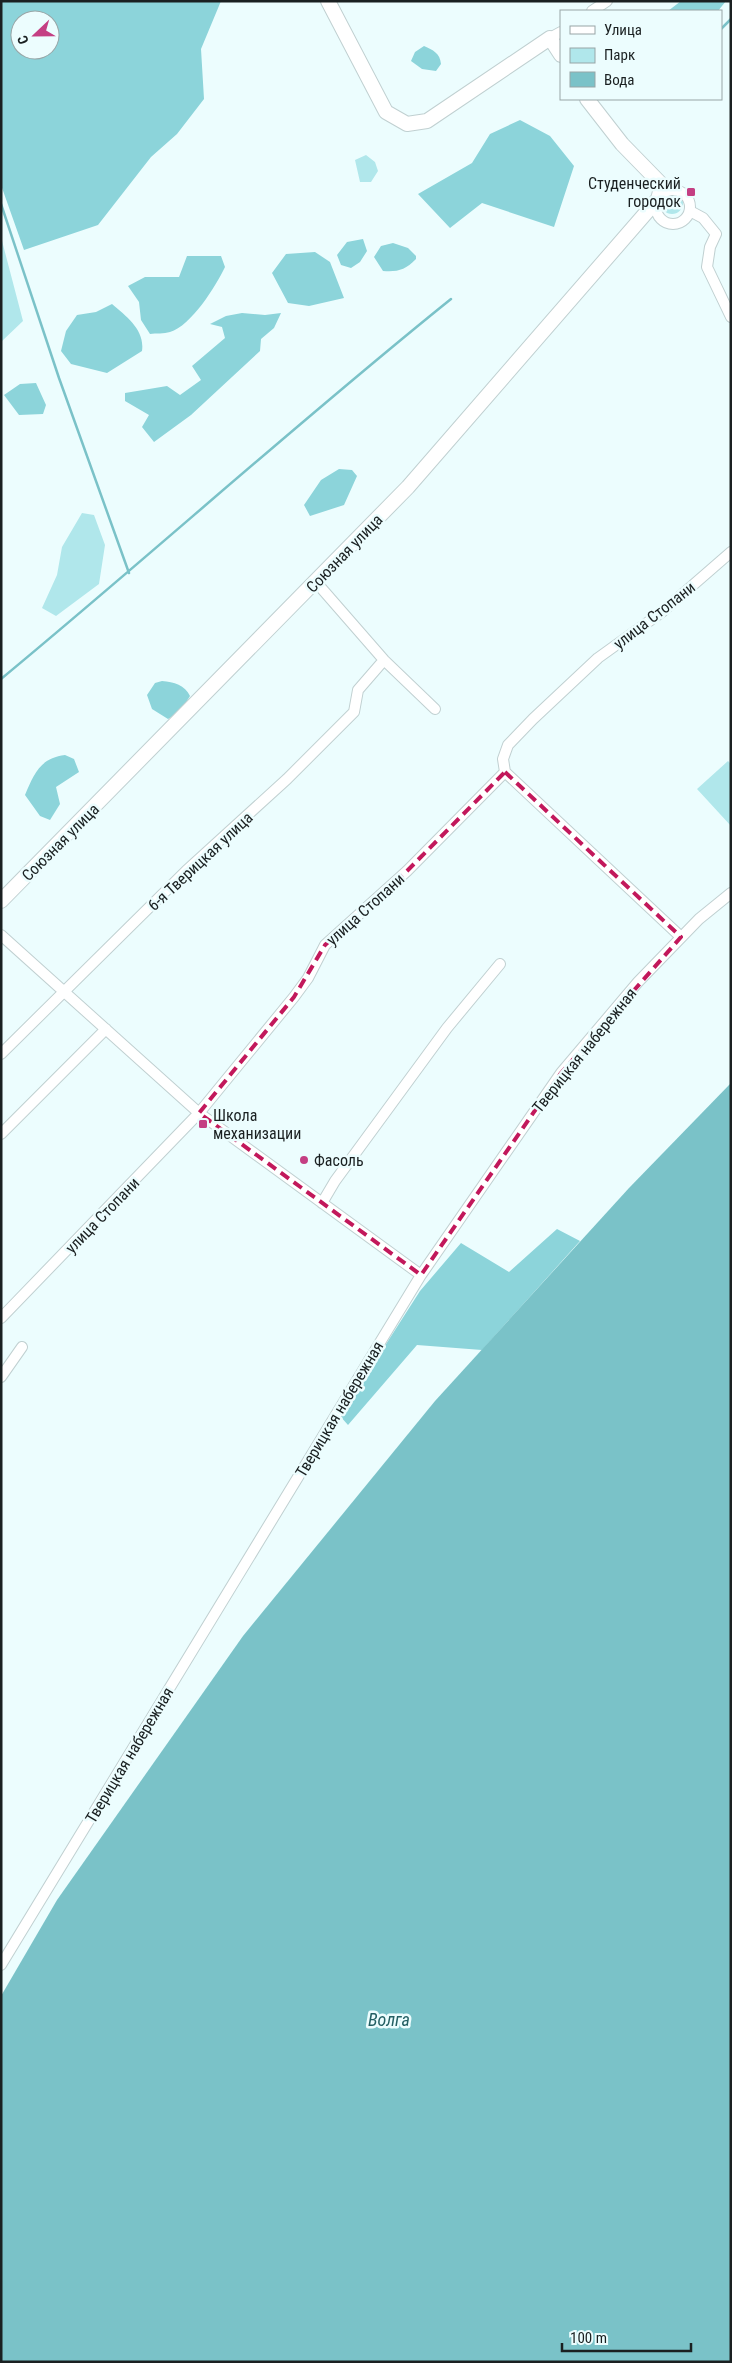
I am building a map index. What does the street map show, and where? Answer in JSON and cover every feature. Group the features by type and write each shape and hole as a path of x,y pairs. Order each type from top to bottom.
{"street":[{"path":"328,1 386,112 407,124 427,121 556,35 560,51"},
{"path":"594,10 608,1"},
{"path":"588,100 622,144 667,188 677,190 686,196 690,211 684,220 678,223 667,223 658,215 656,204 658,199"},
{"name":"Союзная улица","path":"1,901 408,487 667,188"},
{"path":"690,211 704,218 716,234 710,247 707,267 731,317"},
{"name":"улица Стопани","path":"1,1318 199,1112 294,997 308,978 325,946 407,871 504,772 502,759 508,745 598,658 662,612 731,552"},
{"path":"316,582 384,660 436,709"},
{"name":"6-я Тверицкая улица","path":"1,1054 186,871 287,779 354,712 358,690 384,660"},
{"path":"504,772 681,937"},
{"name":"Тверицкая набережная","path":"1,1965 420,1275 561,1073 638,982 699,919 731,893"},
{"path":"1,935 199,1112 420,1275"},
{"path":"322,1203 335,1180 447,1028 500,964"},
{"path":"1,1134 106,1029"},
{"path":"1,1377 22,1347"}],"highlighted area":[{"path":"505,772 681,937 561,1073 421,1275 199,1113 294,997 325,945 407,871"}],"green space":[{"path":"366,155 375,162 378,171 371,182 360,182 355,160"},
{"path":"672,192 680,195 683,203 680,211 672,214 664,211 661,203 664,195"},
{"path":"1,237 23,321 1,342"},
{"path":"82,513 94,515 105,545 99,584 56,616 42,608 57,575 62,547"},
{"path":"728,761 731,764 731,826 697,789"}],"shaded area":[{"path":"1,1 221,1 201,49 204,99 177,134 151,157 98,225 24,250 1,185"},
{"path":"681,1 726,1 719,10 669,10"},
{"path":"424,46 439,57 441,64 436,71 422,69 411,61 415,52"},
{"path":"520,120 550,136 574,166 554,227 482,203 450,228 418,194 472,163 490,134"},
{"path":"363,239 367,251 360,262 351,268 341,265 337,255 347,242"},
{"path":"393,243 408,248 416,256 416,259 401,270 383,271 374,257 381,246"},
{"path":"315,252 330,262 344,298 309,306 288,303 272,273 286,254"},
{"path":"187,256 221,256 225,267 202,304 186,322 170,332 150,334 141,320 139,302 128,286 145,277 179,277"},
{"path":"112,304 138,330 141,337 142,351 107,373 71,364 61,351 66,331 77,315 96,312"},
{"path":"242,313 265,315 281,313 274,328 261,339 260,351 191,415 154,442 142,427 149,415 125,401 125,393 167,386 180,395 201,380 192,366 225,338 222,327 210,324 226,316"},
{"path":"36,383 46,405 43,414 19,415 4,395 20,384"},
{"path":"339,469 352,470 357,476 344,505 310,516 304,505 321,480"},
{"path":"162,681 179,685 190,696 180,712 168,719 152,709 147,695 155,683"},
{"path":"65,755 74,759 79,772 56,787 60,804 50,820 40,816 25,795 35,774 44,763"},
{"path":"557,1229 580,1241 482,1350 417,1345 348,1425 340,1416 420,1291 461,1243 509,1272"}],"water":[{"name":"Волга","path":"731,1083 731,2362 1,2362 1,1996 57,1900 243,1636 435,1401 629,1188"}],"waterway":[{"path":"722,28 731,19"},
{"path":"1,204 59,378 129,573"},
{"path":"1,679 337,393 451,299"}],"place":[{"name":"Студенческий городок","path":"691,192"},
{"name":"Школа механизации","path":"203,1124"},
{"name":"Фасоль","path":"304,1160"}]}
